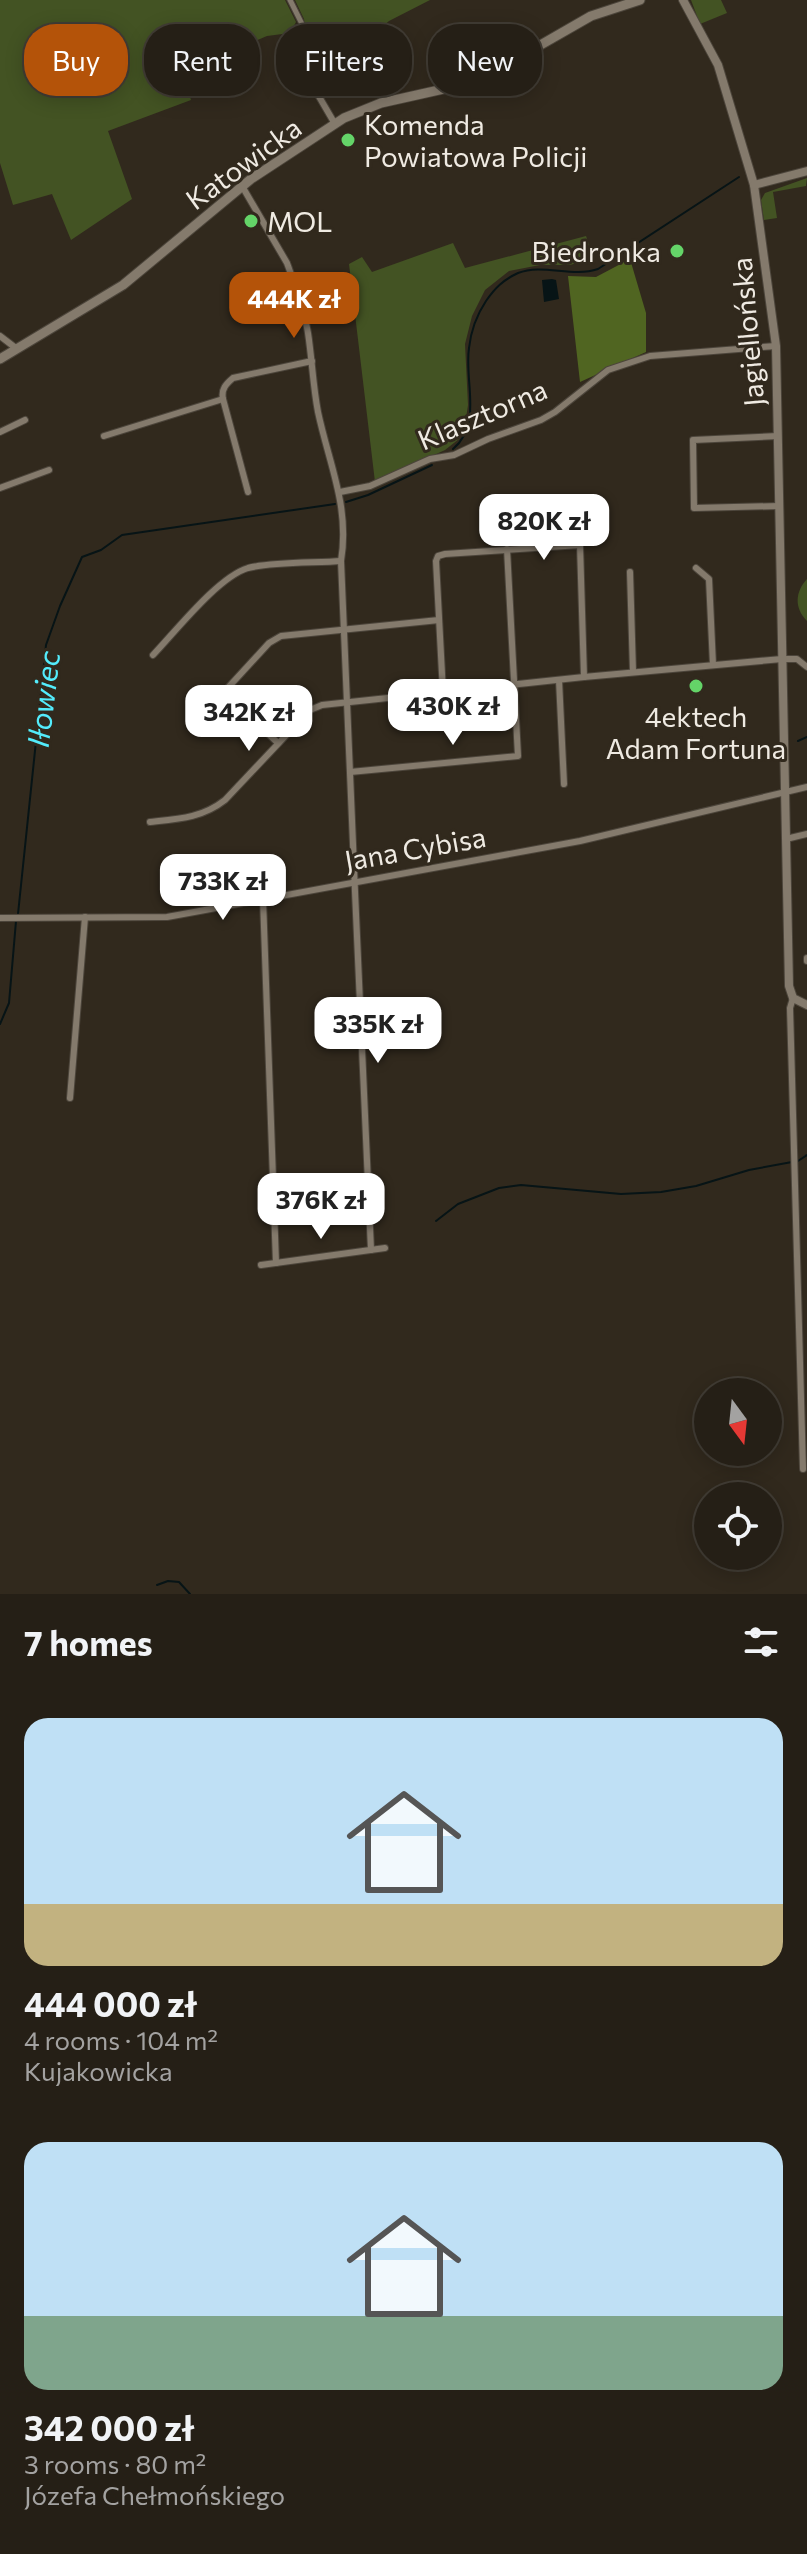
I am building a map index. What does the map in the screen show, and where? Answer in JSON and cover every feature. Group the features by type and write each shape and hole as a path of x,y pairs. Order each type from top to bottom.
{"main road":[{"name":"Katowicka","path":"0,359 123,285 242,186 355,112 472,81 603,11 640,0"}],"street":[{"path":"290,0 302,24"},
{"name":"Jagiellońska","path":"676,0 689,15"},
{"name":"Jagiellońska","path":"683,0 718,65 754,185 776,346 789,986 793,998"},
{"path":"319,96 335,124"},
{"path":"754,185 807,171"},
{"path":"242,186 287,263 308,329 317,409 340,492 344,540 341,561 345,703 356,881 371,1250"},
{"path":"0,336 17,349"},
{"name":"Klasztorna","path":"340,492 370,486 430,459 454,455 541,420 608,370 650,356 776,346"},
{"path":"248,492 223,399 225,384 233,378 312,361"},
{"path":"104,436 223,399"},
{"path":"0,432 25,420"},
{"path":"778,436 693,440 694,508 779,506"},
{"path":"0,488 49,470"},
{"path":"443,693 438,556 445,554 580,545 584,677"},
{"path":"350,772 518,756 507,549"},
{"path":"153,655 213,592 236,573 250,567 341,561"},
{"path":"696,568 709,579 713,665"},
{"path":"630,572 633,672"},
{"path":"213,704 269,643 281,636 439,620"},
{"path":"150,822 188,819 212,810 310,710 322,705 782,659 797,659 807,667"},
{"path":"559,680 564,784"},
{"path":"224,692 278,743"},
{"name":"Jana Cybisa","path":"0,918 167,917 580,841 807,787"},
{"path":"786,839 807,834"},
{"path":"263,899 276,1263"},
{"path":"70,1098 85,917"},
{"path":"803,1469 804,1372 790,1008 793,998 807,1005"},
{"path":"795,1187 807,1187"},
{"path":"261,1265 385,1248"}],"green space":[{"path":"0,0 285,0 295,24 276,24 276,35 260,39 260,24 144,24 144,96 190,96 191,100 108,131 132,199 71,240 52,194 13,205 0,163"},
{"path":"295,0 430,0 386,24 305,24"},
{"path":"691,0 721,0 727,13 700,24"},
{"path":"807,178 806,186 773,192 777,218 764,220 761,200 765,193"},
{"path":"586,236 594,258 570,265 540,265 509,271 485,290 472,316 465,344 468,405 459,439 445,450 375,482 349,264 362,257 372,272 453,243 465,268"},
{"path":"630,259 646,313 646,352 580,382 568,276 596,277"},
{"path":"807,579 807,621 800,611 798,600 800,589"}],"shaded area":[{"path":"542,280 556,280 559,299 544,302"}],"waterway":[{"name":"Iłowiec","path":"453,449 462,439 470,415 468,361 473,329 482,307 500,285 528,270 578,272 598,269 739,177"},
{"name":"Iłowiec","path":"346,502 432,465"},
{"name":"Iłowiec","path":"18,914 46,645 82,557 101,550 122,535 335,504"},
{"path":"798,741 807,737"},
{"name":"Iłowiec","path":"0,1024 9,1003 16,921"},
{"path":"798,1161 807,1155"},
{"path":"436,1221 458,1204 499,1188 521,1185 621,1194 661,1192 792,1162"},
{"path":"157,1585 168,1581 179,1582 190,1594"}],"place":[{"name":"Komenda Powiatowa Policji","path":"348,140"},
{"name":"MOL","path":"251,221"},
{"name":"Biedronka","path":"677,251"},
{"name":"4ektech Adam Fortuna","path":"696,686"}]}
